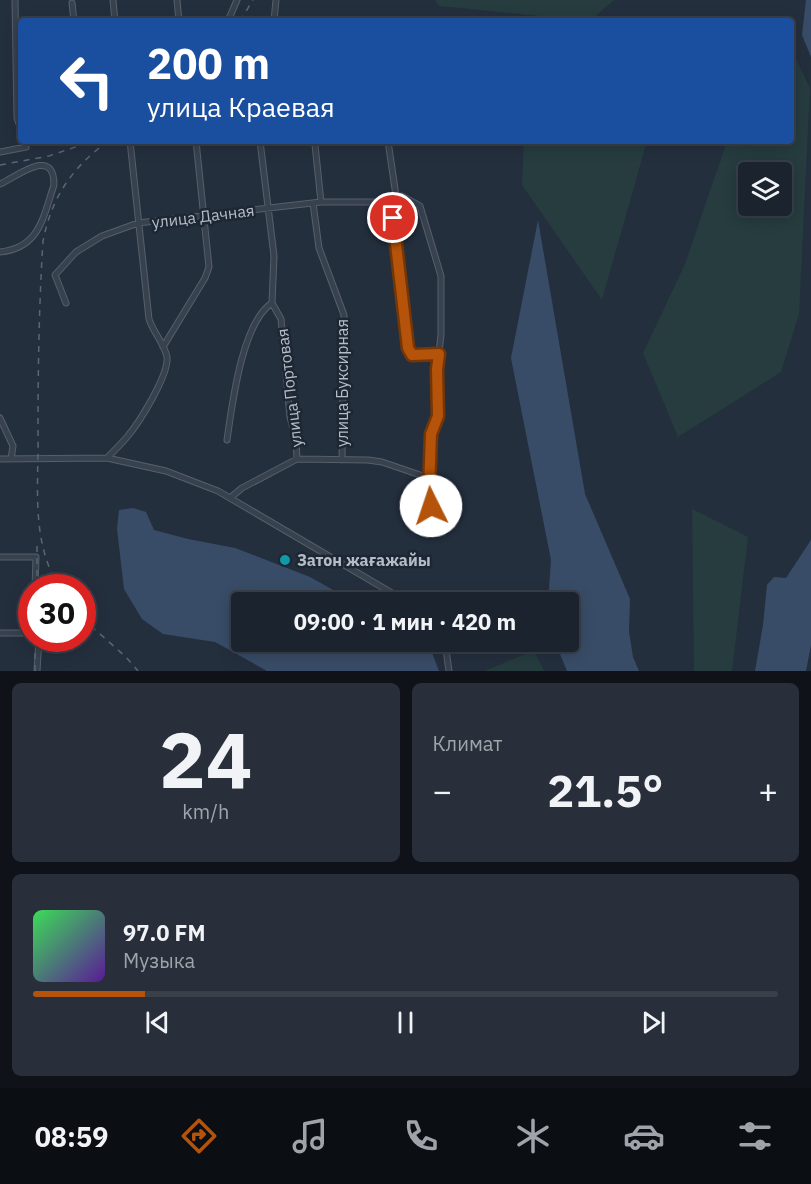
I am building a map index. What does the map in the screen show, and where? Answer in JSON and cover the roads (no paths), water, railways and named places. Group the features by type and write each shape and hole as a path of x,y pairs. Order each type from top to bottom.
{"street":[{"path":"15,0 18,121"},
{"path":"113,0 116,18"},
{"path":"177,0 179,18"},
{"path":"229,18 237,0"},
{"path":"274,18 276,0"},
{"path":"72,3 74,18"},
{"path":"0,152 25,144"},
{"path":"107,458 127,437 156,392 167,364 163,347 149,319 130,144"},
{"path":"163,347 205,278 209,267 196,144"},
{"name":"улица Портовая","path":"260,144 274,256 272,303 281,319 290,417 296,439 297,459"},
{"path":"314,144 321,202"},
{"path":"388,144 396,196 393,229 408,348 412,355 439,354"},
{"path":"0,184 18,172 44,165 49,166 54,178 54,185 36,235 17,248 0,252"},
{"path":"396,196 402,196 420,206 441,276 441,335 437,369 438,416 431,434 429,491 434,522 442,532"},
{"name":"улица Дачная","path":"66,303 55,275 57,271 66,265 76,252 102,236 138,224 321,202 383,202 396,196"},
{"name":"улица Буксирная","path":"313,203 319,248 344,315 342,460"},
{"path":"227,440 240,364 261,311 272,303"},
{"path":"0,418 13,446 11,459"},
{"path":"0,459 107,458 166,471 231,498 390,592"},
{"name":"улица Буксирная","path":"231,498 243,488 297,459 382,462 429,478"},
{"path":"0,557 36,557 36,574"},
{"path":"0,633 18,633"},
{"path":"37,671 38,652"},
{"path":"446,652 449,671"}],"water":[{"path":"806,0 811,0 811,57 802,35"},
{"path":"538,220 585,494 630,599 629,632 633,657 639,671 567,671 559,652 579,652 579,592 549,592 551,560 511,358"},
{"path":"133,508 146,512 154,530 235,548 310,577 337,592 231,592 231,651 215,642 163,634 142,619 124,589 117,529 119,510"},
{"path":"811,540 811,645 806,671 755,671 767,585 774,577 786,578"},
{"path":"233,652 432,652 439,671 267,671"}],"railway":[{"path":"242,18 253,0"},
{"path":"0,165 49,156 84,144"},
{"path":"52,574 40,532 37,492 43,241 52,210 65,184 104,144"},
{"path":"37,544 37,574"},
{"path":"96,630 138,671"},
{"path":"35,652 35,671"}],"place":[{"name":"Затон жағажайы","path":"285,560"}]}
